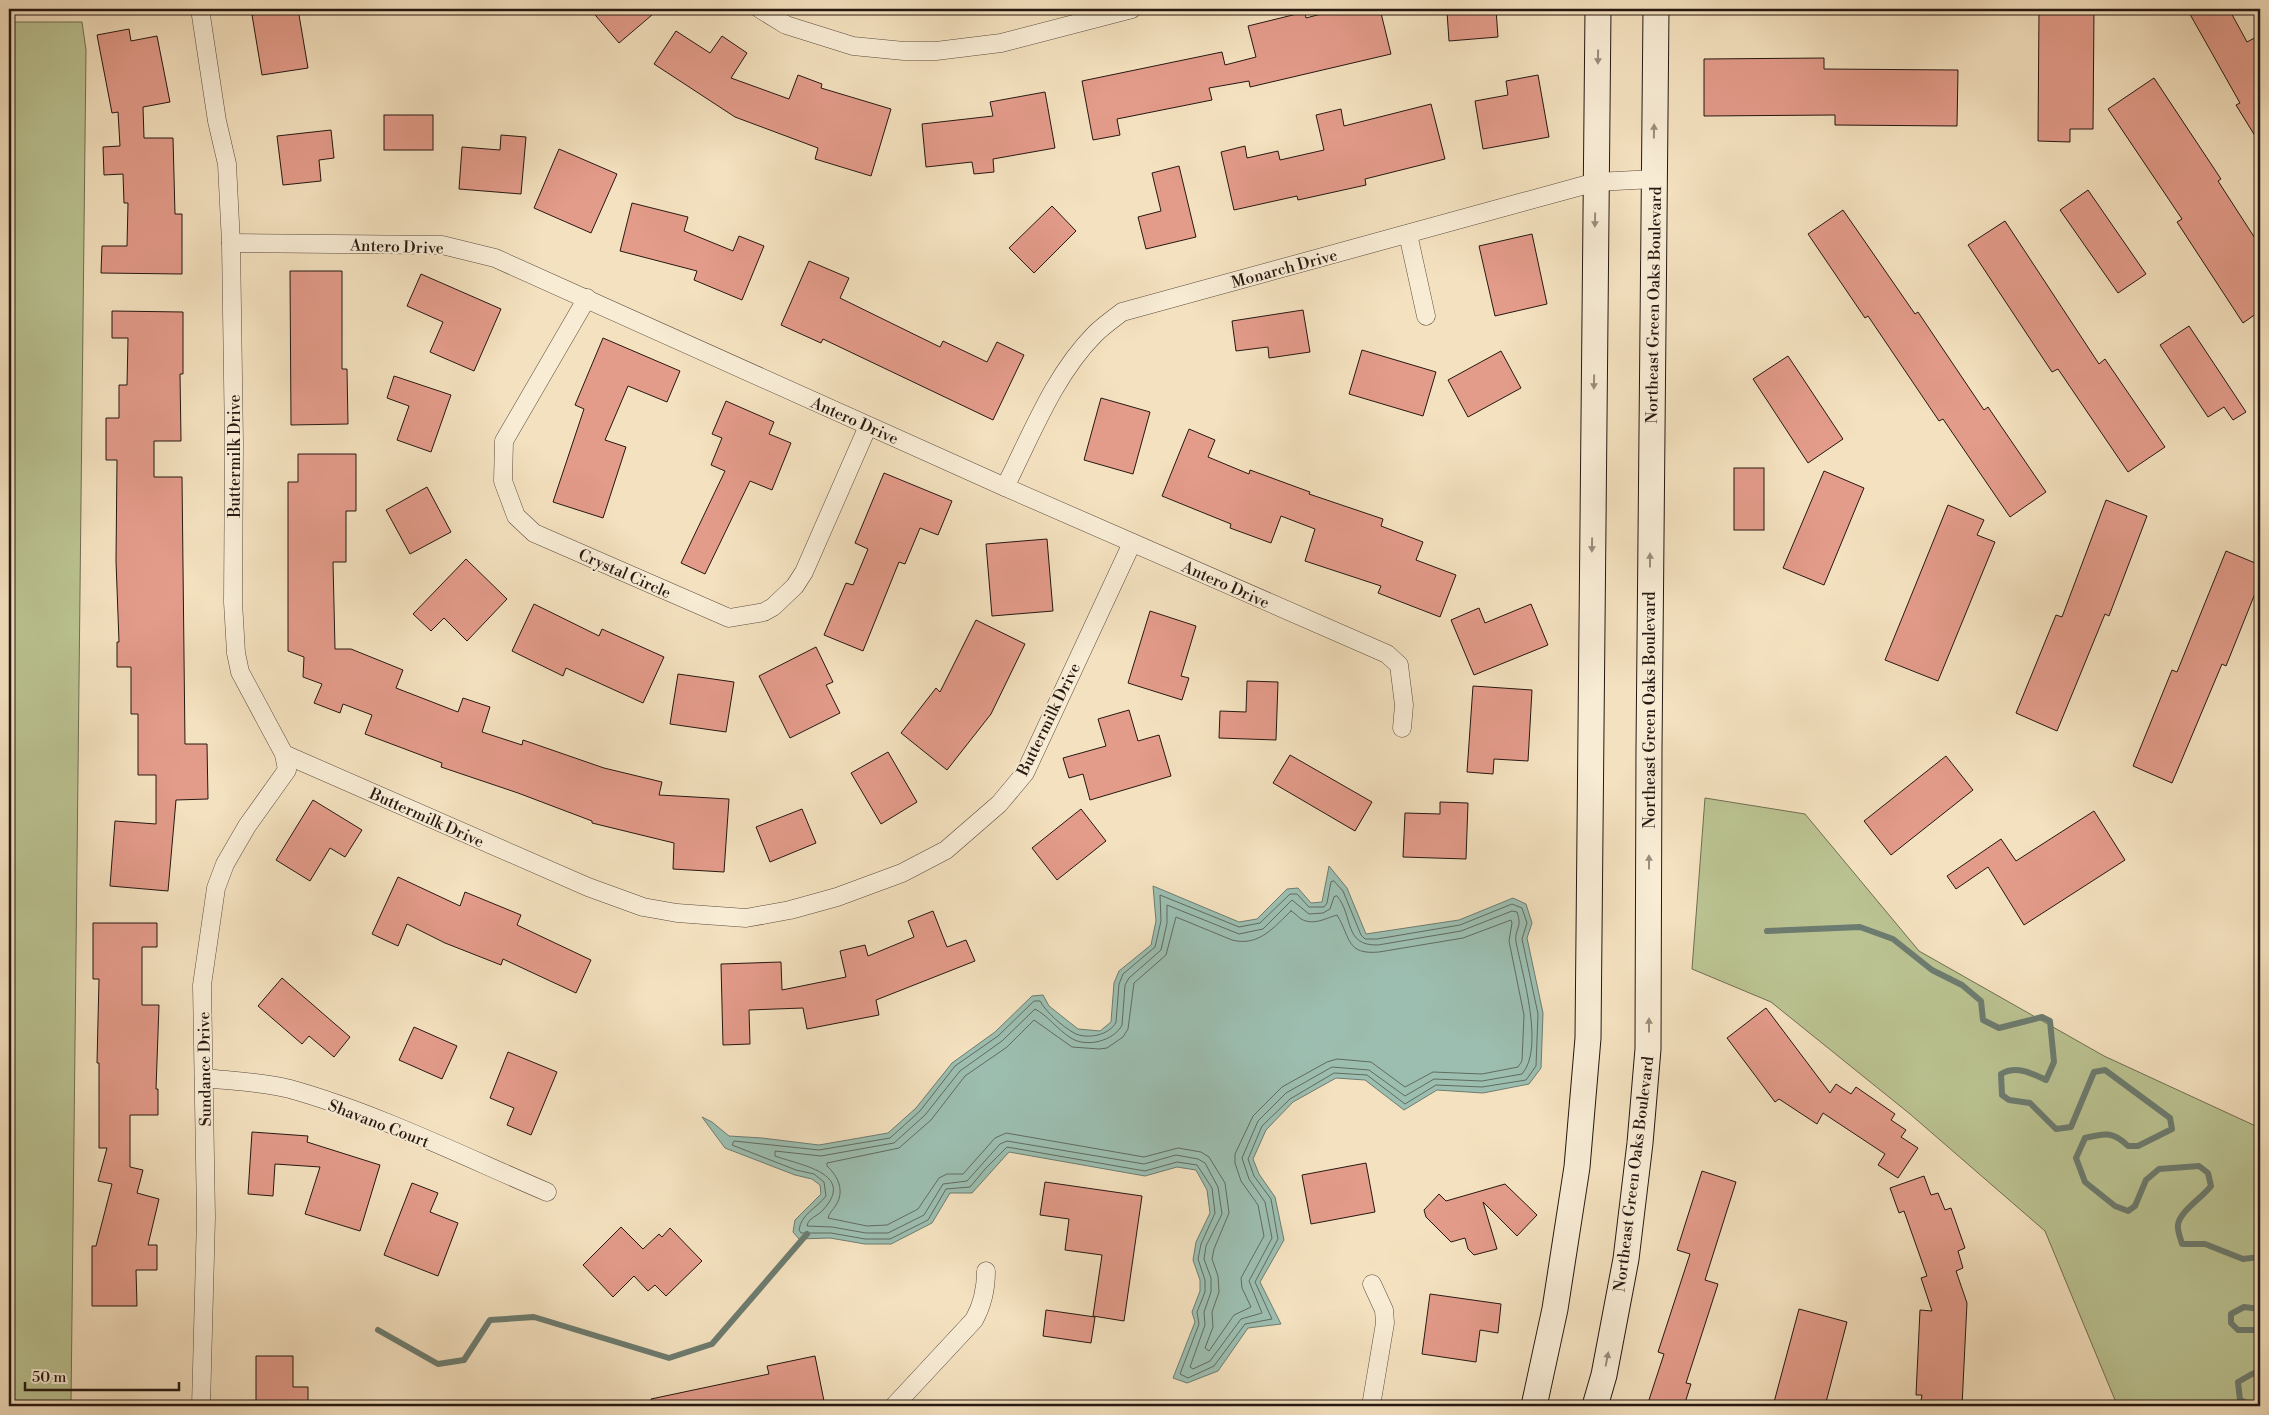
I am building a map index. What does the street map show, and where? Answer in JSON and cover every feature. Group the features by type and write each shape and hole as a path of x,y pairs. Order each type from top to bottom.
{"main road":[{"path":"1534,1406 1555,1309 1577,1167 1588,1038 1598,9"},
{"name":"Northeast Green Oaks Boulevard","path":"1595,1406 1604,1375 1626,1259 1640,1143 1648,1049 1656,9"}],"street":[{"name":"Buttermilk Drive","path":"200,9 217,121 227,164 231,243 234,444 233,602 236,653 240,672 284,754 588,887 643,907 677,913 746,918 790,910 837,897 902,873 946,850 998,804 1024,773 1132,543"},
{"path":"760,9 786,25 853,46 904,51 936,50 1001,43 1132,9"},
{"name":"Monarch Drive","path":"1005,487 1046,405 1067,369 1095,334 1122,312 1596,182 1654,180"},
{"path":"1408,234 1426,316"},
{"name":"Antero Drive","path":"231,243 442,245 495,258 1005,487 1387,654 1399,665 1404,705 1402,728"},
{"name":"Crystal Circle","path":"587,298 504,441 505,487 516,516 534,533 729,618 764,612 773,607 795,586 804,572 868,426"},
{"name":"Sundance Drive","path":"201,1406 206,1216 202,985 216,888 225,864 247,826 287,770 284,754"},
{"name":"Shavano Court","path":"204,1078 258,1083 290,1089 371,1117 548,1192"},
{"path":"894,1406 974,1320 981,1307 986,1289 986,1271"},
{"path":"1371,1406 1385,1323 1384,1310 1372,1284"}],"green space":[{"path":"9,22 82,22 86,50 71,1406 9,1406"},
{"path":"1705,798 1805,814 1919,951 2104,1056 2260,1128 2260,1406 2128,1406 2115,1400 2045,1231 1910,1114 1771,1002 1692,969"}],"water":[{"path":"1329,866 1347,888 1366,934 1459,920 1513,898 1526,904 1532,923 1527,938 1543,1013 1541,1068 1529,1084 1483,1093 1437,1090 1404,1110 1365,1080 1336,1078 1293,1102 1266,1130 1253,1159 1259,1174 1275,1197 1284,1240 1260,1282 1281,1324 1248,1328 1218,1371 1187,1383 1173,1378 1195,1322 1192,1312 1200,1291 1200,1280 1193,1260 1196,1242 1210,1213 1207,1190 1196,1170 1177,1167 1145,1176 1009,1152 972,1193 950,1193 932,1223 891,1244 865,1244 830,1238 799,1239 793,1232 795,1220 821,1194 820,1185 812,1179 795,1175 725,1148 702,1117 712,1122 729,1136 819,1145 888,1133 916,1108 952,1063 995,1032 1032,996 1043,995 1049,1006 1078,1029 1100,1031 1111,1022 1114,983 1119,971 1151,945 1156,921 1153,886 1239,922 1257,919 1287,889 1298,888 1311,903 1322,902"}],"building":[{"path":"298,9 308,68 262,75 252,15"},
{"path":"590,9 659,9 619,43"},
{"path":"1340,9 1380,9 1391,54 1250,87 1249,81 1209,88 1212,100 1117,119 1120,135 1093,140 1082,81 1222,52 1225,65 1256,57 1248,26 1305,12 1306,18"},
{"path":"1496,9 1498,37 1449,41 1447,12"},
{"path":"2039,9 2094,9 2093,129 2070,129 2070,142 2038,141"},
{"path":"2187,9 2229,9 2247,42 2260,35 2260,144 2236,105 2240,103"},
{"path":"129,29 131,41 157,36 170,102 143,107 144,138 173,138 175,214 182,214 182,274 101,273 102,246 127,246 128,203 124,203 123,174 104,175 103,147 120,146 118,112 112,113 97,35"},
{"path":"676,31 710,53 722,36 747,53 731,78 789,99 798,75 822,84 821,88 891,109 871,176 815,159 818,148 735,117 654,64"},
{"path":"1824,58 1824,69 1958,70 1957,126 1835,125 1835,115 1704,116 1704,59"},
{"path":"1538,75 1549,137 1483,149 1475,101 1508,95 1506,81"},
{"path":"2154,78 2221,179 2218,181 2260,246 2260,311 2243,323 2177,222 2182,219 2108,109"},
{"path":"1045,92 1055,148 993,159 994,172 974,174 972,162 926,167 922,124 993,116 990,102"},
{"path":"1431,104 1445,159 1365,179 1366,185 1298,200 1297,196 1234,210 1221,152 1245,146 1247,158 1278,151 1280,160 1324,150 1316,115 1341,109 1344,126"},
{"path":"384,115 433,115 433,150 384,150"},
{"path":"331,130 334,158 319,160 321,181 283,185 277,136"},
{"path":"501,135 526,137 521,194 459,189 462,147 500,150"},
{"path":"559,149 617,174 591,233 534,208"},
{"path":"1179,166 1196,237 1146,249 1138,217 1161,211 1152,173"},
{"path":"2088,190 2146,274 2118,293 2060,210"},
{"path":"632,203 688,217 684,231 733,251 739,236 764,246 742,300 694,280 697,271 620,251"},
{"path":"1052,206 1076,231 1034,273 1009,248"},
{"path":"1843,210 1915,314 1918,312 1984,410 1988,407 2046,492 2010,517 1943,419 1939,421 1868,316 1865,318 1808,234"},
{"path":"2005,221 2099,364 2105,359 2165,447 2128,472 2058,369 2052,372 1968,245"},
{"path":"1532,234 1547,304 1495,316 1479,246"},
{"path":"809,261 849,278 840,298 940,347 943,341 987,362 997,342 1024,355 993,420 823,339 821,343 781,325"},
{"path":"290,271 342,271 342,369 347,369 348,424 291,425"},
{"path":"421,274 501,309 474,371 430,352 443,322 407,306"},
{"path":"1303,310 1310,352 1269,358 1268,347 1236,351 1232,321"},
{"path":"112,311 183,312 183,374 180,374 181,441 154,441 154,477 182,477 185,744 207,744 208,799 176,800 168,891 110,886 115,821 156,824 156,775 138,775 138,714 131,714 131,667 117,667 117,642 119,642 116,561 117,460 106,460 106,418 119,418 119,385 127,385 128,338 112,338"},
{"path":"2189,326 2246,412 2233,420 2224,407 2208,417 2160,345"},
{"path":"603,338 680,371 667,402 628,386 605,440 626,447 603,518 553,502 584,409 575,405"},
{"path":"1362,350 1436,372 1423,416 1349,394"},
{"path":"1501,351 1521,388 1468,417 1448,380"},
{"path":"1788,356 1843,439 1808,463 1753,379"},
{"path":"394,376 451,395 431,452 397,440 409,406 387,398"},
{"path":"1101,398 1150,412 1133,474 1084,460"},
{"path":"726,401 774,422 769,434 791,443 772,490 750,481 705,574 681,563 725,471 711,465 722,438 712,434"},
{"path":"1189,429 1215,440 1208,457 1249,474 1250,470 1310,492 1309,494 1383,519 1381,526 1423,542 1416,560 1456,575 1440,617 1378,593 1381,586 1305,561 1315,529 1281,516 1271,543 1230,528 1231,524 1162,496"},
{"path":"298,454 356,454 356,511 346,511 346,562 333,562 335,649 351,649 403,670 396,688 458,712 463,698 490,707 482,732 522,745 523,740 604,768 662,782 659,795 729,799 724,872 673,869 674,843 592,823 592,821 518,793 441,767 442,763 365,734 372,715 343,704 340,713 314,703 322,684 303,677 304,657 288,651 288,482 298,482"},
{"path":"1734,468 1764,468 1764,530 1734,530"},
{"path":"1824,471 1864,488 1824,585 1783,568"},
{"path":"884,473 952,501 938,535 920,528 905,564 899,562 863,651 824,635 846,583 853,585 868,549 855,543"},
{"path":"427,487 451,532 410,554 386,510"},
{"path":"2106,500 2147,516 2109,616 2105,614 2057,731 2016,713 2056,615 2062,617"},
{"path":"1948,505 1984,520 1977,535 1995,542 1938,681 1885,660"},
{"path":"1047,539 1053,611 992,616 986,544"},
{"path":"2226,551 2260,565 2260,581 2226,666 2222,664 2172,783 2133,766 2172,670 2177,672"},
{"path":"466,559 507,599 467,641 444,618 431,631 413,614"},
{"path":"534,604 599,636 602,629 664,657 643,703 566,668 563,676 512,651"},
{"path":"1531,604 1548,645 1474,675 1451,620 1479,608 1485,623"},
{"path":"1150,611 1196,626 1181,676 1189,678 1182,700 1128,683"},
{"path":"976,620 1025,644 991,714 947,770 901,733 936,688 940,692"},
{"path":"816,647 833,682 826,685 840,713 790,738 759,676"},
{"path":"678,674 734,682 726,732 670,724"},
{"path":"1247,681 1278,682 1276,740 1219,738 1220,711 1246,712"},
{"path":"1473,686 1532,690 1528,761 1494,759 1493,774 1467,772"},
{"path":"1129,710 1138,741 1159,735 1171,776 1090,800 1083,774 1069,778 1063,758 1106,746 1098,719"},
{"path":"888,752 917,802 881,824 851,773"},
{"path":"1290,755 1372,802 1355,831 1273,783"},
{"path":"1946,756 1973,790 1891,855 1864,821"},
{"path":"313,800 362,830 345,857 330,848 310,881 276,860"},
{"path":"1440,802 1468,803 1466,859 1403,857 1405,813 1440,814"},
{"path":"802,809 816,843 770,862 756,827"},
{"path":"1081,809 1106,841 1057,880 1032,848"},
{"path":"2094,811 2125,860 2024,925 1988,867 1956,889 1947,876 2001,839 2016,861"},
{"path":"398,877 460,906 465,892 521,915 517,925 591,960 576,993 503,959 501,965 445,943 407,924 398,946 372,934"},
{"path":"933,911 947,947 966,940 975,961 876,1000 879,1015 807,1029 803,1008 749,1010 750,1044 723,1045 721,964 781,962 782,990 846,977 840,951 865,945 868,956 914,937 908,921"},
{"path":"93,923 157,923 157,947 142,947 142,1005 159,1005 156,1089 158,1089 158,1115 130,1115 130,1167 143,1170 137,1193 159,1199 148,1245 157,1245 157,1270 136,1270 137,1306 92,1306 92,1246 96,1246 112,1184 98,1181 107,1148 99,1148 99,1063 97,1063 99,979 93,979"},
{"path":"282,978 350,1037 334,1057 309,1036 302,1044 258,1006"},
{"path":"1766,1008 1830,1093 1836,1084 1851,1094 1856,1087 1895,1114 1891,1120 1906,1130 1901,1137 1918,1148 1898,1178 1878,1165 1885,1154 1823,1113 1817,1124 1779,1099 1775,1102 1727,1038"},
{"path":"414,1027 457,1046 442,1079 399,1060"},
{"path":"508,1052 557,1072 531,1135 507,1125 514,1108 490,1098"},
{"path":"252,1132 308,1136 307,1142 380,1165 360,1231 305,1214 320,1167 275,1164 273,1196 248,1194"},
{"path":"1366,1163 1375,1212 1311,1224 1302,1175"},
{"path":"1702,1171 1736,1182 1705,1280 1718,1284 1686,1383 1691,1384 1684,1406 1647,1406 1664,1354 1658,1352 1690,1254 1677,1250"},
{"path":"1924,1176 1931,1195 1938,1193 1945,1210 1951,1208 1965,1248 1958,1251 1963,1268 1956,1271 1967,1303 1962,1406 1920,1406 1922,1395 1916,1395 1920,1310 1932,1311 1921,1278 1927,1276 1904,1211 1899,1213 1890,1188"},
{"path":"1045,1182 1142,1196 1124,1321 1093,1316 1102,1255 1065,1250 1069,1219 1040,1215"},
{"path":"412,1183 438,1193 430,1212 458,1223 438,1276 384,1255"},
{"path":"1505,1184 1537,1215 1517,1236 1483,1202 1497,1249 1474,1255 1468,1249 1465,1238 1451,1242 1426,1217 1424,1210 1439,1194 1446,1201"},
{"path":"621,1227 643,1249 659,1234 662,1237 670,1228 702,1261 666,1296 655,1285 648,1291 634,1276 613,1297 583,1265"},
{"path":"1430,1294 1501,1304 1498,1333 1480,1330 1476,1362 1422,1354"},
{"path":"1799,1309 1847,1322 1825,1406 1773,1406"},
{"path":"1046,1310 1095,1317 1091,1343 1043,1336"},
{"path":"256,1356 293,1356 293,1387 308,1387 308,1406 256,1406"},
{"path":"815,1356 825,1406 652,1406 651,1399 769,1374 767,1366"}],"waterway":[{"path":"1767,931 1860,927 1893,939 1932,970 1962,985 1981,1001 1983,1020 1999,1028 2042,1017 2050,1021 2054,1062 2046,1080 2023,1071 2007,1071 2001,1074 2002,1095 2009,1100 2030,1103 2056,1129 2071,1127 2094,1072 2105,1070 2170,1118 2172,1129 2138,1146 2128,1146 2123,1141 2108,1134 2085,1138 2076,1158 2085,1182 2115,1206 2128,1211 2135,1206 2146,1180 2159,1169 2199,1166 2208,1173 2211,1186 2179,1220 2178,1230 2182,1244 2205,1244 2243,1259 2260,1257"},
{"path":"378,1330 438,1364 464,1360 490,1320 534,1317 669,1358 712,1344 807,1234"},
{"path":"2260,1309 2244,1307 2231,1314 2231,1323 2238,1330 2260,1330"},
{"path":"2254,1406 2240,1400 2238,1382 2260,1372"}]}
